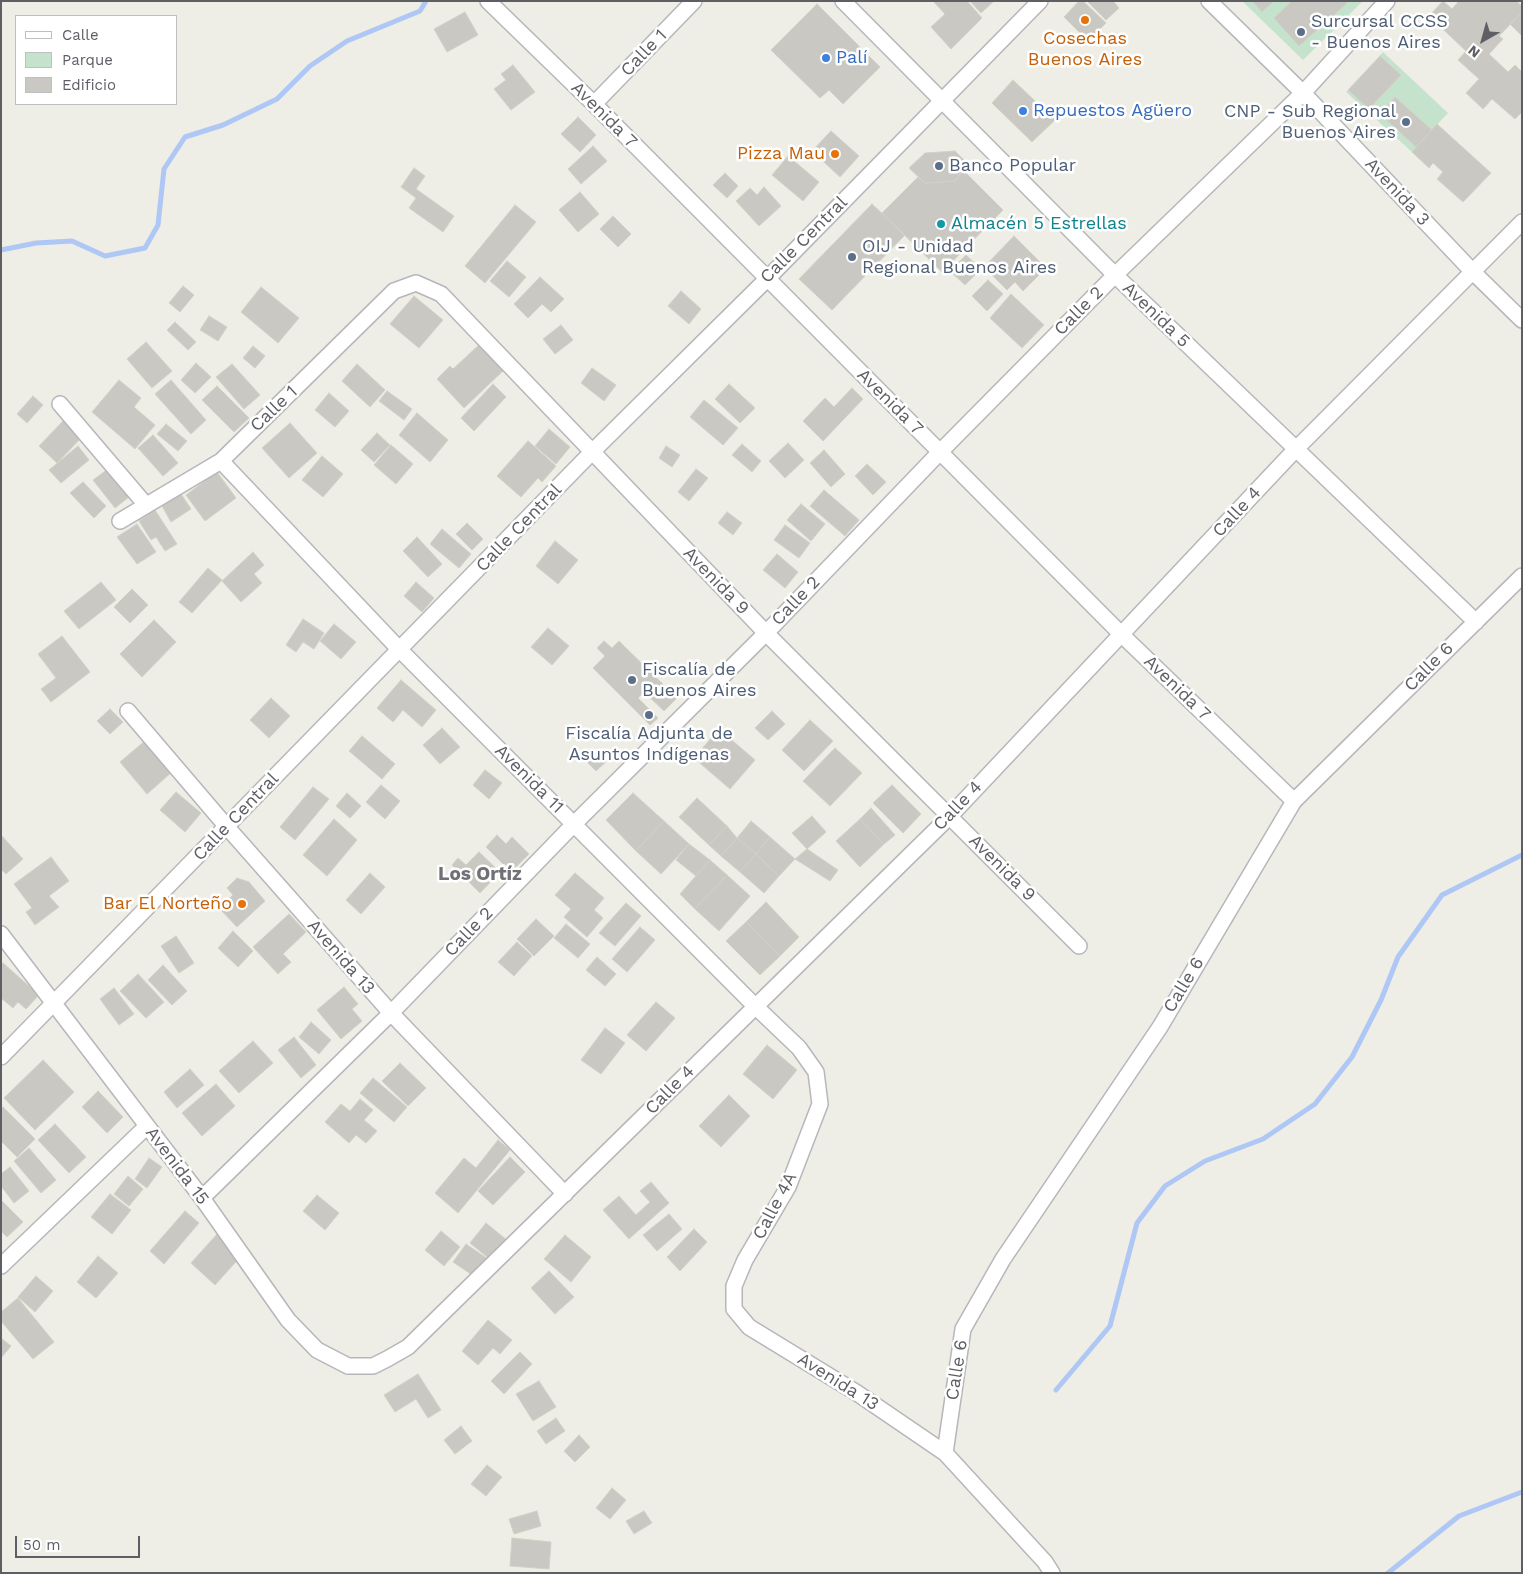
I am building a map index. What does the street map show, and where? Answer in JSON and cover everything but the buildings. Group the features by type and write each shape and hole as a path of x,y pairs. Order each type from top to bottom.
{"street":[{"name":"Avenida 7","path":"488,1 594,104 1122,634 1294,801"},
{"name":"Calle 1","path":"594,104 694,1"},
{"name":"Avenida 5","path":"843,1 1115,275 1476,622"},
{"name":"Calle Central","path":"1,1057 592,452 767,279 1040,1"},
{"name":"Avenida 3","path":"1209,1 1302,92 1472,272 1522,320"},
{"name":"Calle 2","path":"202,1198 391,1013 574,824 766,633 940,452 1115,275 1302,92 1387,1"},
{"name":"Calle 4","path":"373,1366 408,1347 950,816 1295,450 1522,222"},
{"name":"Calle 1","path":"120,521 221,461 394,291 416,283"},
{"name":"Avenida 9","path":"416,283 441,294 766,633 1079,946"},
{"path":"60,404 146,505"},
{"name":"Avenida 11","path":"221,461 400,650 799,1048 816,1072 820,1104"},
{"name":"Calle 6","path":"945,1453 963,1329 1003,1259 1160,1027 1294,801 1522,576"},
{"name":"Avenida 13","path":"128,711 227,827 391,1013 565,1194"},
{"name":"Avenida 15","path":"1,934 202,1198 288,1320 317,1350 348,1366 373,1366"},
{"name":"Calle 4A","path":"734,1309 734,1286 746,1260 788,1187 820,1104"},
{"path":"1,1266 147,1126"},
{"name":"Avenida 13","path":"734,1309 749,1327 857,1393 945,1453 1045,1562 1052,1573"}],"green space":[{"path":"1242,1 1252,1 1262,12 1274,1 1363,1 1303,60"},
{"path":"1383,52 1448,113 1432,130 1395,97 1380,114 1416,147 1412,152 1346,92 1348,90 1369,109 1400,75 1380,56"}],"waterway":[{"path":"1,250 36,243 72,241 105,256 145,248 158,225 164,169 185,137 223,125 277,99 310,66 347,41 420,11 426,1"},
{"path":"1056,1390 1110,1326 1137,1223 1165,1186 1205,1161 1263,1139 1315,1104 1352,1057 1381,1000 1398,957 1442,895 1522,855"},
{"path":"1388,1573 1459,1516 1522,1492"}],"place":[{"name":"Cosechas Buenos Aires","path":"1085,20"},
{"name":"Surcursal CCSS - Buenos Aires","path":"1301,32"},
{"name":"Palí","path":"826,58"},
{"name":"Repuestos Agüero","path":"1023,111"},
{"name":"CNP - Sub Regional Buenos Aires","path":"1406,122"},
{"name":"Pizza Mau","path":"835,154"},
{"name":"Banco Popular","path":"939,166"},
{"name":"Almacén 5 Estrellas","path":"941,224"},
{"name":"OIJ - Unidad Regional Buenos Aires","path":"852,257"},
{"name":"Fiscalía de Buenos Aires","path":"632,680"},
{"name":"Fiscalía Adjunta de Asuntos Indígenas","path":"649,715"},
{"name":"Bar El Norteño","path":"242,904"}],"district":[{"name":"Los Ortíz","path":"480,874"}]}
